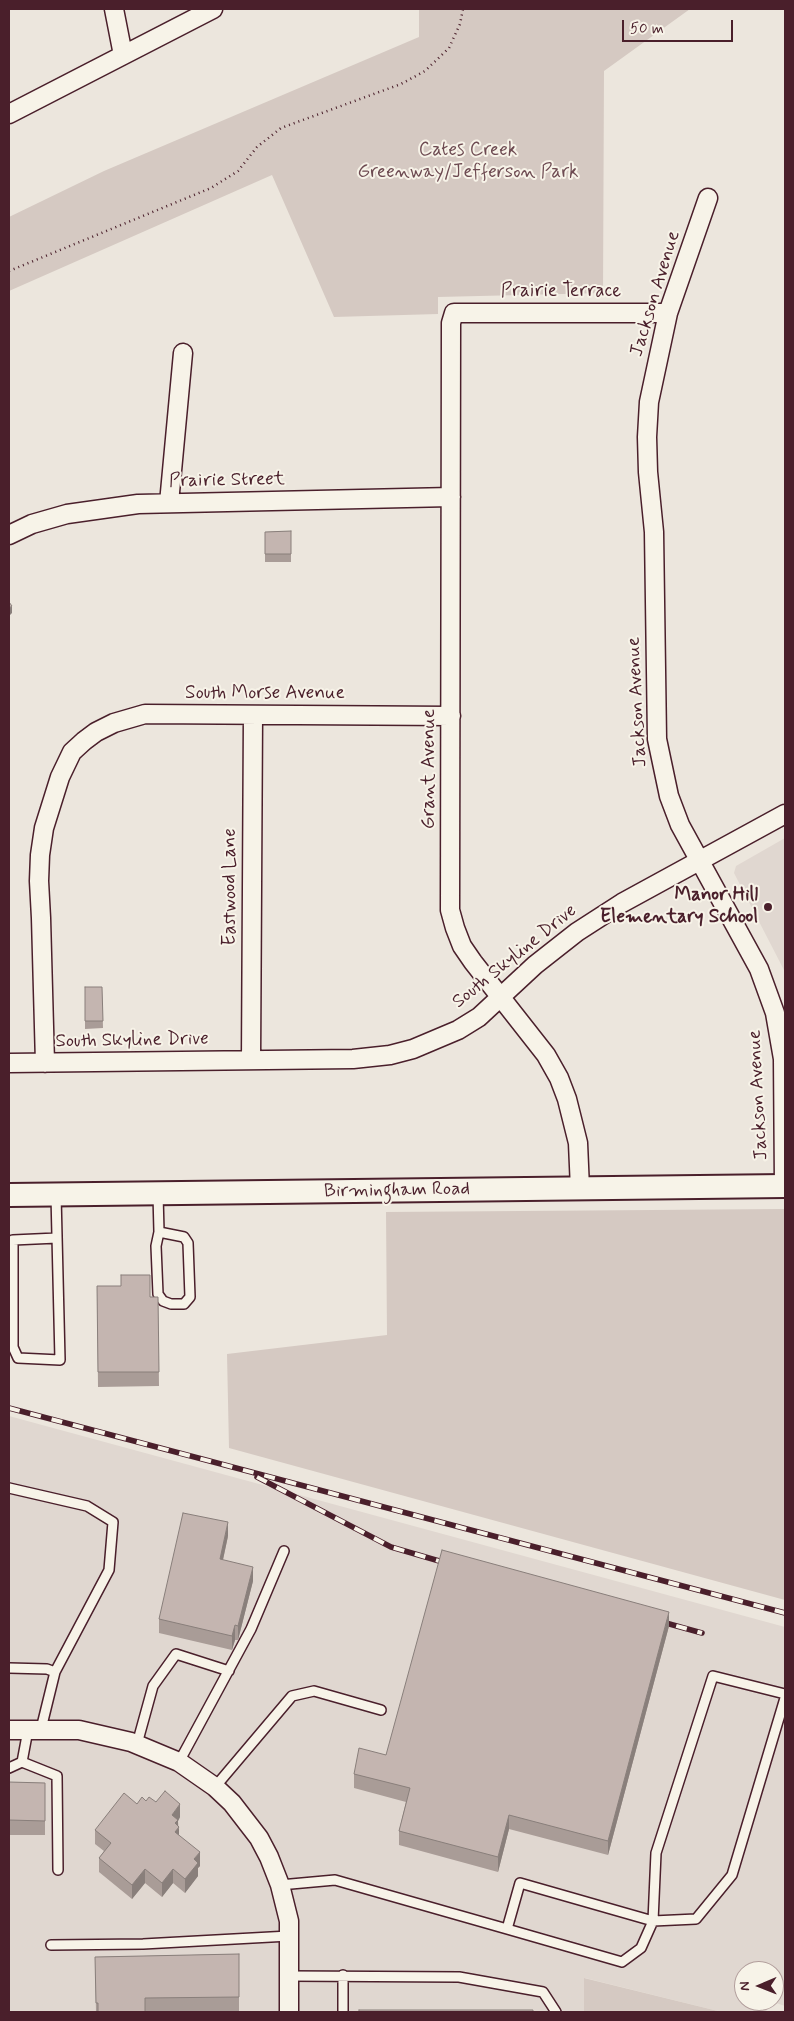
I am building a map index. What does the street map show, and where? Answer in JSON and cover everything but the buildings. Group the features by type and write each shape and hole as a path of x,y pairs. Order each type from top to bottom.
{"street":[{"path":"114,9 123,55"},
{"path":"9,114 213,9"},
{"name":"Jackson Avenue","path":"708,198 668,313 653,379 647,437 648,472 654,532 657,738 669,796 680,825 759,969 775,1013 782,1059 785,1186"},
{"name":"Prairie Terrace","path":"454,313 668,313"},
{"name":"Grant Avenue","path":"454,313 451,323 450,910 454,928 462,946 546,1055 568,1099 578,1143 580,1189"},
{"path":"169,503 183,353"},
{"name":"Prairie Street","path":"9,535 41,522 76,512 138,504 451,497"},
{"name":"South Morse Avenue","path":"44,1063 40,855 46,819 60,776 72,752 84,741 114,723 145,714 451,716"},
{"name":"Eastwood Lane","path":"251,1060 253,715"},
{"name":"South Skyline Drive","path":"9,1063 354,1059 413,1049 458,1030 479,1017 535,965 577,932 622,903 785,814"},
{"name":"Birmingham Road","path":"9,1195 785,1186"},
{"path":"9,1730 34,1729 89,1732 108,1735 137,1744 178,1762 215,1787 236,1808 259,1838 270,1857 280,1884 288,1916 289,2012"}],"lane":[{"path":"158,1193 159,1232 156,1246 158,1294 163,1301 171,1304 184,1304 190,1297 188,1243 184,1237 159,1232"},
{"path":"56,1194 60,1360 18,1358 13,1347 13,1240 57,1238"},
{"path":"9,1488 88,1506 113,1522 110,1570 55,1672 22,1762 9,1768"},
{"path":"178,1762 252,1629 284,1551"},
{"path":"137,1744 153,1686 176,1654 229,1671"},
{"path":"9,1668 47,1669 55,1672"},
{"path":"280,1884 335,1880 622,1962 641,1948 653,1921 656,1853 713,1676 785,1694"},
{"path":"215,1787 292,1696 314,1692 381,1710"},
{"path":"507,1929 520,1883 653,1921 696,1919 732,1876 785,1698"},
{"path":"22,1762 57,1776 58,1870"},
{"path":"51,1945 142,1944 289,1936"},
{"path":"342,2012 343,1975"},
{"path":"289,1976 343,1975 468,1978 543,1992 556,2012"}],"path":[{"path":"9,271 211,188 238,171 257,147 281,128 401,84 425,71 449,48 460,24 463,9"}],"shaded area":[{"name":"Manor Hill Elementary School","path":"785,838 785,972 734,873 736,866"},
{"path":"9,1416 785,1627 785,2006 784,1961 734,1961 734,2011 766,2012 722,2012 585,1978 584,2012 9,2012"}],"green space":[{"name":"Cates Creek Greenway/Jefferson Park","path":"419,9 690,9 604,71 603,293 438,297 438,314 334,317 272,175 9,291 9,217 104,171 419,37"},
{"path":"785,1209 785,1600 229,1448 227,1354 387,1335 386,1212"},
{"path":"584,1978 722,2012 584,2012"}],"railway":[{"path":"9,1408 785,1613"},
{"path":"257,1477 391,1547 453,1565"},
{"path":"655,1620 702,1633"}],"place":[{"name":"Manor Hill Elementary School","path":"768,907"}]}
